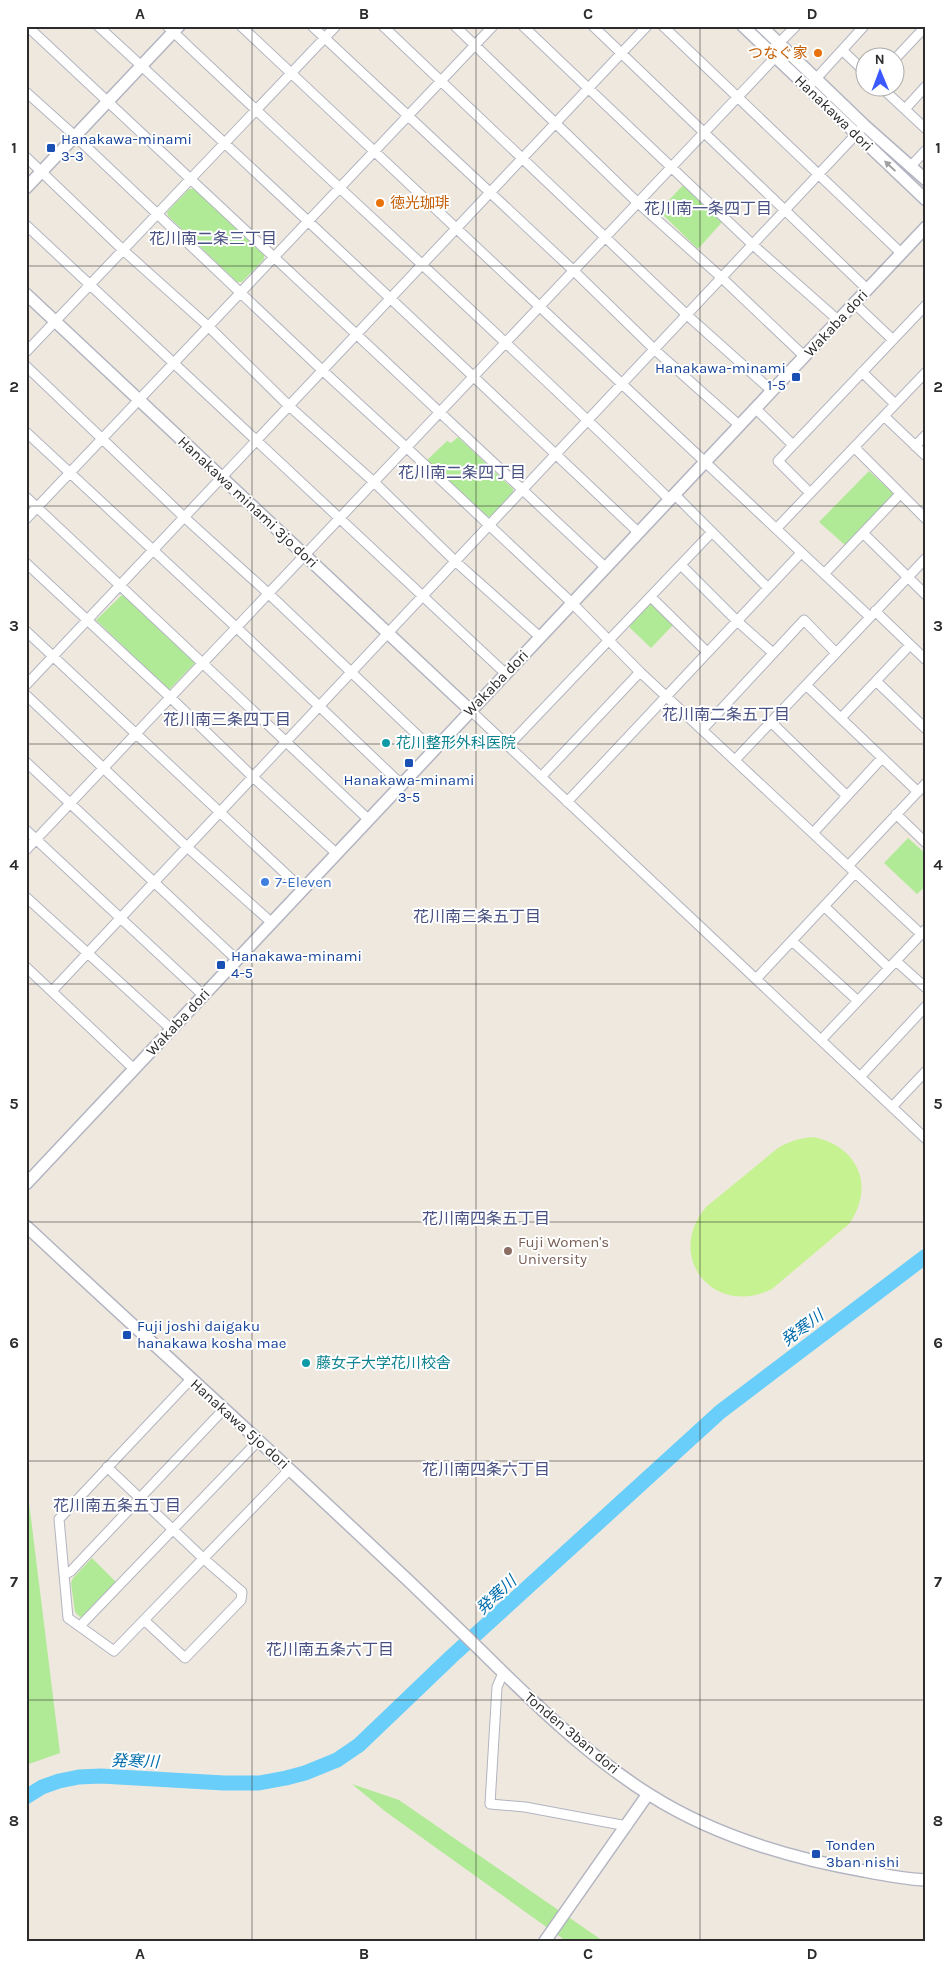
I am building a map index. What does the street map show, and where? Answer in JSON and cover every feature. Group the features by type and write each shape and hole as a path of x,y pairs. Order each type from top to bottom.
{"street":[{"path":"27,26 605,567"},
{"path":"98,26 226,143 638,532"},
{"path":"241,26 801,553 926,660"},
{"path":"312,26 409,115 655,350 739,425"},
{"path":"26,352 336,26"},
{"path":"383,26 605,238 772,390"},
{"path":"455,26 638,203 722,278 804,356"},
{"path":"26,519 493,26"},
{"path":"523,26 753,245 838,320"},
{"path":"593,26 867,289"},
{"path":"26,685 647,26"},
{"path":"663,26 901,253"},
{"name":"Hanakawa dori","path":"743,26 926,200"},
{"name":"Hanakawa dori","path":"761,26 864,125 926,180"},
{"path":"26,850 737,98 796,26"},
{"path":"807,87 864,26"},
{"path":"904,49 926,26"},
{"path":"26,188 141,66 173,28 257,110 506,344 712,532 768,588"},
{"path":"842,50 854,61"},
{"path":"905,109 926,86"},
{"path":"26,92 242,292 322,370 572,603 640,672 855,873 923,932 821,1040"},
{"path":"893,98 926,129"},
{"path":"52,991 589,421 864,125"},
{"path":"910,166 926,150"},
{"path":"26,157 123,250 208,327 288,406 375,482 456,562 540,637"},
{"path":"26,225 504,673"},
{"name":"Wakaba dori","path":"26,1184 504,673 706,462 926,227"},
{"name":"Hanakawa minami 3jo dori","path":"26,294 470,710"},
{"path":"854,303 893,340"},
{"path":"810,493 778,461 926,305"},
{"path":"26,366 433,750"},
{"path":"862,372 895,404"},
{"path":"776,529 926,372"},
{"path":"756,408 793,445"},
{"path":"884,416 926,456"},
{"path":"26,432 237,628 401,784"},
{"path":"915,446 926,434"},
{"path":"854,447 926,519"},
{"path":"824,574 900,494"},
{"path":"26,497 368,819"},
{"path":"508,746 712,532"},
{"path":"863,533 926,595"},
{"path":"568,802 801,553"},
{"path":"735,760 926,558"},
{"path":"26,563 253,777 336,852"},
{"path":"681,565 773,654"},
{"path":"651,597 707,652"},
{"path":"702,730 804,620 836,653"},
{"path":"26,632 302,889"},
{"path":"841,718 910,645"},
{"path":"542,777 640,672"},
{"path":"876,681 926,729"},
{"path":"806,685 918,792"},
{"path":"26,695 187,848 271,922"},
{"path":"470,710 926,1139"},
{"path":"771,722 847,796"},
{"path":"813,833 882,758"},
{"path":"26,762 236,959"},
{"path":"848,866 926,783"},
{"path":"896,814 926,843"},
{"path":"26,830 203,995"},
{"path":"756,979 855,873"},
{"path":"26,896 87,954 171,1029"},
{"path":"824,906 889,968"},
{"path":"792,941 858,1001"},
{"path":"896,961 926,988"},
{"path":"26,967 134,1069"},
{"path":"860,1077 926,1006"},
{"path":"892,1107 926,1071"},
{"name":"Hanakawa 5jo dori","path":"26,1226 290,1469 453,1623 503,1674"},
{"path":"191,1379 58,1519 68,1618 114,1651 290,1469"},
{"path":"64,1575 71,1572 224,1409"},
{"path":"80,1626 259,1440"},
{"path":"107,1467 204,1559 242,1592 241,1600 185,1658 144,1620"},
{"path":"503,1674 496,1686 490,1804 524,1807 626,1826"},
{"name":"Tonden 3ban dori","path":"503,1674 596,1758 648,1794 706,1824 769,1850 844,1868 926,1880"},
{"path":"545,1941 648,1794"}],"green space":[{"path":"684,184 723,221 698,249 659,211"},
{"path":"189,189 194,189 264,254 264,259 242,282 237,282 168,216 167,212"},
{"path":"458,437 513,489 513,494 492,517 486,516 426,461 447,441 451,443"},
{"path":"869,471 893,493 892,497 846,546 819,522"},
{"path":"123,594 195,663 169,690 96,620"},
{"path":"647,604 653,604 674,624 651,648 628,626"},
{"path":"908,838 926,854 926,886 917,894 884,863"},
{"path":"814,1137 829,1142 842,1150 852,1159 858,1170 861,1196 857,1210 849,1224 772,1289 751,1296 731,1295 715,1289 702,1278 693,1263 690,1245 694,1226 706,1207 778,1148 795,1140"},
{"path":"26,1478 60,1753 26,1765"},
{"path":"92,1558 116,1582 84,1616 80,1617 75,1612 71,1583 73,1578"},
{"path":"352,1784 399,1800 603,1941 566,1941 386,1812"}],"waterway":[{"name":"発寒川","path":"26,1797 42,1787 79,1777 101,1776 224,1783 259,1783 305,1773 337,1760 359,1745 451,1657 720,1412 926,1256"}],"place":[{"name":"つなぐ家","path":"818,53"},
{"name":"Hanakawa-minami 3-3","path":"51,148"},
{"name":"徳光珈琲","path":"380,203"},
{"name":"Hanakawa-minami 1-5","path":"796,377"},
{"name":"花川整形外科医院","path":"386,743"},
{"name":"Hanakawa-minami 3-5","path":"409,763"},
{"name":"7-Eleven","path":"265,882"},
{"name":"Hanakawa-minami 4-5","path":"221,965"},
{"name":"Fuji Women's University","path":"508,1251"},
{"name":"Fuji joshi daigaku hanakawa kosha mae","path":"127,1335"},
{"name":"藤女子大学花川校舎","path":"306,1363"},
{"name":"Tonden 3ban nishi","path":"816,1854"}],"district":[{"name":"花川南一条四丁目","path":"708,208"},
{"name":"花川南二条三丁目","path":"213,238"},
{"name":"花川南二条四丁目","path":"462,472"},
{"name":"花川南二条五丁目","path":"726,714"},
{"name":"花川南三条四丁目","path":"227,719"},
{"name":"花川南三条五丁目","path":"477,916"},
{"name":"花川南四条五丁目","path":"486,1218"},
{"name":"花川南四条六丁目","path":"486,1469"},
{"name":"花川南五条五丁目","path":"117,1505"},
{"name":"花川南五条六丁目","path":"330,1649"}]}
